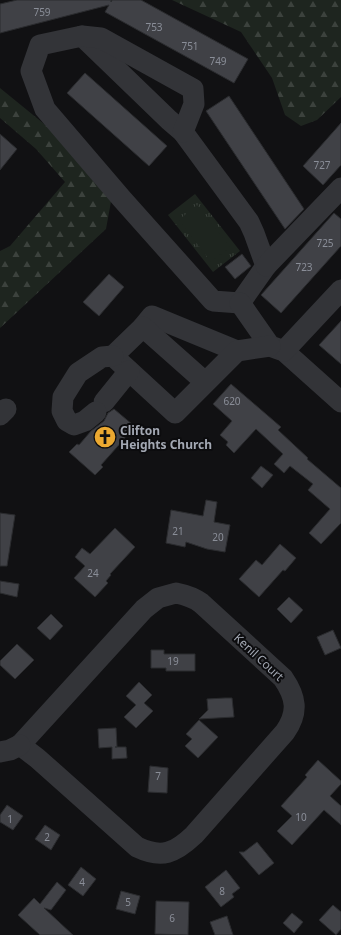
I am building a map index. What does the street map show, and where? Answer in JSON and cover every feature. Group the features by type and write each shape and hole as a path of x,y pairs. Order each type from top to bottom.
{"street":[{"path":"82,36 183,132 248,222 254,233 266,266"},
{"path":"183,132 194,104 193,89 101,38 82,36 40,46 31,71 45,109 122,199 213,301 240,303 277,348 341,402"},
{"path":"240,303 266,266 341,188"},
{"path":"129,371 100,407 85,421 74,425 67,421 62,411 63,397 78,373 102,357 113,356 143,327 152,316 237,351 277,348 341,290"},
{"path":"143,327 205,382"},
{"path":"113,356 175,414 237,351"},
{"name":"Kenil Court","path":"0,752 10,750 20,745 144,609 158,598 176,593 186,595 201,603 283,678 290,689 295,706 289,726 194,835 183,846 166,853 146,851 137,847 37,758 20,745"}],"green space":[{"path":"172,0 341,0 341,97 317,120 301,126 285,115 272,78 241,32"},
{"path":"0,88 54,132 112,196 106,229 0,328 0,251 10,246 65,182 36,149 0,118"},
{"path":"195,194 240,251 213,272 168,215"},
{"path":"197,205 230,247 211,262 179,220"}],"building":[{"path":"17,0 111,0 111,2 112,0 141,0 248,59 234,83 105,12 109,5 0,33 0,4"},
{"path":"85,73 167,146 149,166 67,93"},
{"path":"229,96 304,209 285,229 206,111"},
{"path":"341,123 341,165 323,185 303,166"},
{"path":"0,134 17,149 0,170"},
{"path":"334,213 341,219 341,246 281,313 261,295"},
{"path":"242,254 251,266 235,279 225,267"},
{"path":"109,274 124,287 99,316 83,302"},
{"path":"341,321 341,364 319,345"},
{"path":"231,384 281,427 278,430 308,458 307,459 341,488 341,523 321,544 309,533 330,509 308,490 313,484 290,466 284,473 274,464 283,454 256,429 234,453 226,445 228,442 220,435 232,421 213,404"},
{"name":"Clifton Heights Church","path":"114,409 133,425 124,436 125,438 101,465 103,467 95,475 69,452 77,444 79,445 91,431 104,421 108,413"},
{"path":"261,466 273,475 262,488 251,478"},
{"path":"206,500 217,502 214,522 230,525 225,552 207,549 186,542 185,547 166,543 171,510 203,516"},
{"path":"0,513 15,515 7,566 0,566"},
{"path":"115,528 135,547 110,574 111,575 106,581 108,583 95,597 74,578 85,566 75,557 82,548 90,554"},
{"path":"280,544 296,558 259,597 239,579 256,560 262,565"},
{"path":"0,581 19,584 17,597 0,593"},
{"path":"289,597 303,610 291,623 277,609"},
{"path":"51,614 63,626 50,640 37,628"},
{"path":"333,630 341,648 325,655 317,637"},
{"path":"17,644 34,660 15,679 0,665 0,661"},
{"path":"151,650 164,650 164,654 195,654 195,671 166,671 166,668 151,668"},
{"path":"139,682 152,695 144,703 153,711 136,728 124,717 136,705 126,696"},
{"path":"232,698 234,717 199,719 208,710 207,699"},
{"path":"199,720 218,737 198,758 185,746 192,739 186,734"},
{"path":"116,728 117,747 126,747 127,758 112,759 112,747 99,748 98,729"},
{"path":"318,760 341,781 341,784 330,796 341,806 341,825 324,810 292,845 277,831 292,816 281,806 307,777 305,775"},
{"path":"150,766 168,768 167,793 148,792"},
{"path":"7,805 23,816 13,830 0,822 0,815"},
{"path":"45,825 60,835 51,850 35,839"},
{"path":"257,842 274,863 259,875 239,852 244,852"},
{"path":"81,867 96,879 83,896 68,885"},
{"path":"226,870 240,888 232,894 234,897 221,907 205,887"},
{"path":"57,882 66,890 51,910 44,908 73,935 40,935 18,915 34,898 40,904"},
{"path":"121,891 140,896 135,914 116,909"},
{"path":"156,901 189,902 188,935 155,934"},
{"path":"333,905 341,912 341,929 336,935 319,920"},
{"path":"292,913 303,922 294,933 283,923"},
{"path":"227,916 233,935 215,935 210,922"}],"place":[{"name":"Clifton Heights Church","path":"105,437"}]}
